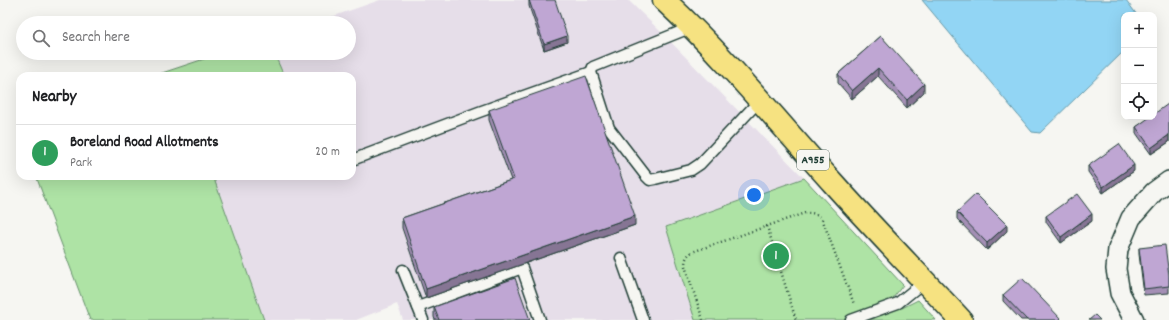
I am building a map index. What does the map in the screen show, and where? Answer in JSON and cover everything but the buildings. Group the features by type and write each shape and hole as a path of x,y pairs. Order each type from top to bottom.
{"main road":[{"name":"A955","path":"664,0 693,27 760,100 833,184 961,320"}],"street":[{"path":"1134,320 1120,293 1116,269 1118,249 1131,218 1154,192 1169,181"}],"lane":[{"path":"693,27 593,67 591,72 609,128 646,176 650,180 655,180 691,170 700,164 760,100"},
{"path":"356,158 591,72"},
{"path":"621,258 643,320"},
{"path":"418,307 522,268 540,320"},
{"path":"403,270 423,320"},
{"path":"855,319 898,303 925,281"}],"path":[{"path":"703,320 685,266 687,254 805,213 814,213 823,221 855,319"},
{"path":"766,226 796,320"}],"shaded area":[{"path":"380,0 628,0 804,178 666,227 695,320 403,320 397,304 356,320 264,320 214,180 356,180 356,72 282,72 277,60 356,60 356,16 334,16"}],"green space":[{"path":"201,60 277,60 282,72 165,72"},
{"path":"804,178 903,285 893,298 902,308 918,300 936,320 695,320 666,227"},
{"path":"38,180 214,180 264,320 90,320"}],"water":[{"path":"922,0 1126,0 1135,12 1121,12 1121,54 1040,133 1032,132"}],"place":[{"name":"Boreland Road Allotments","path":"776,256"}]}
